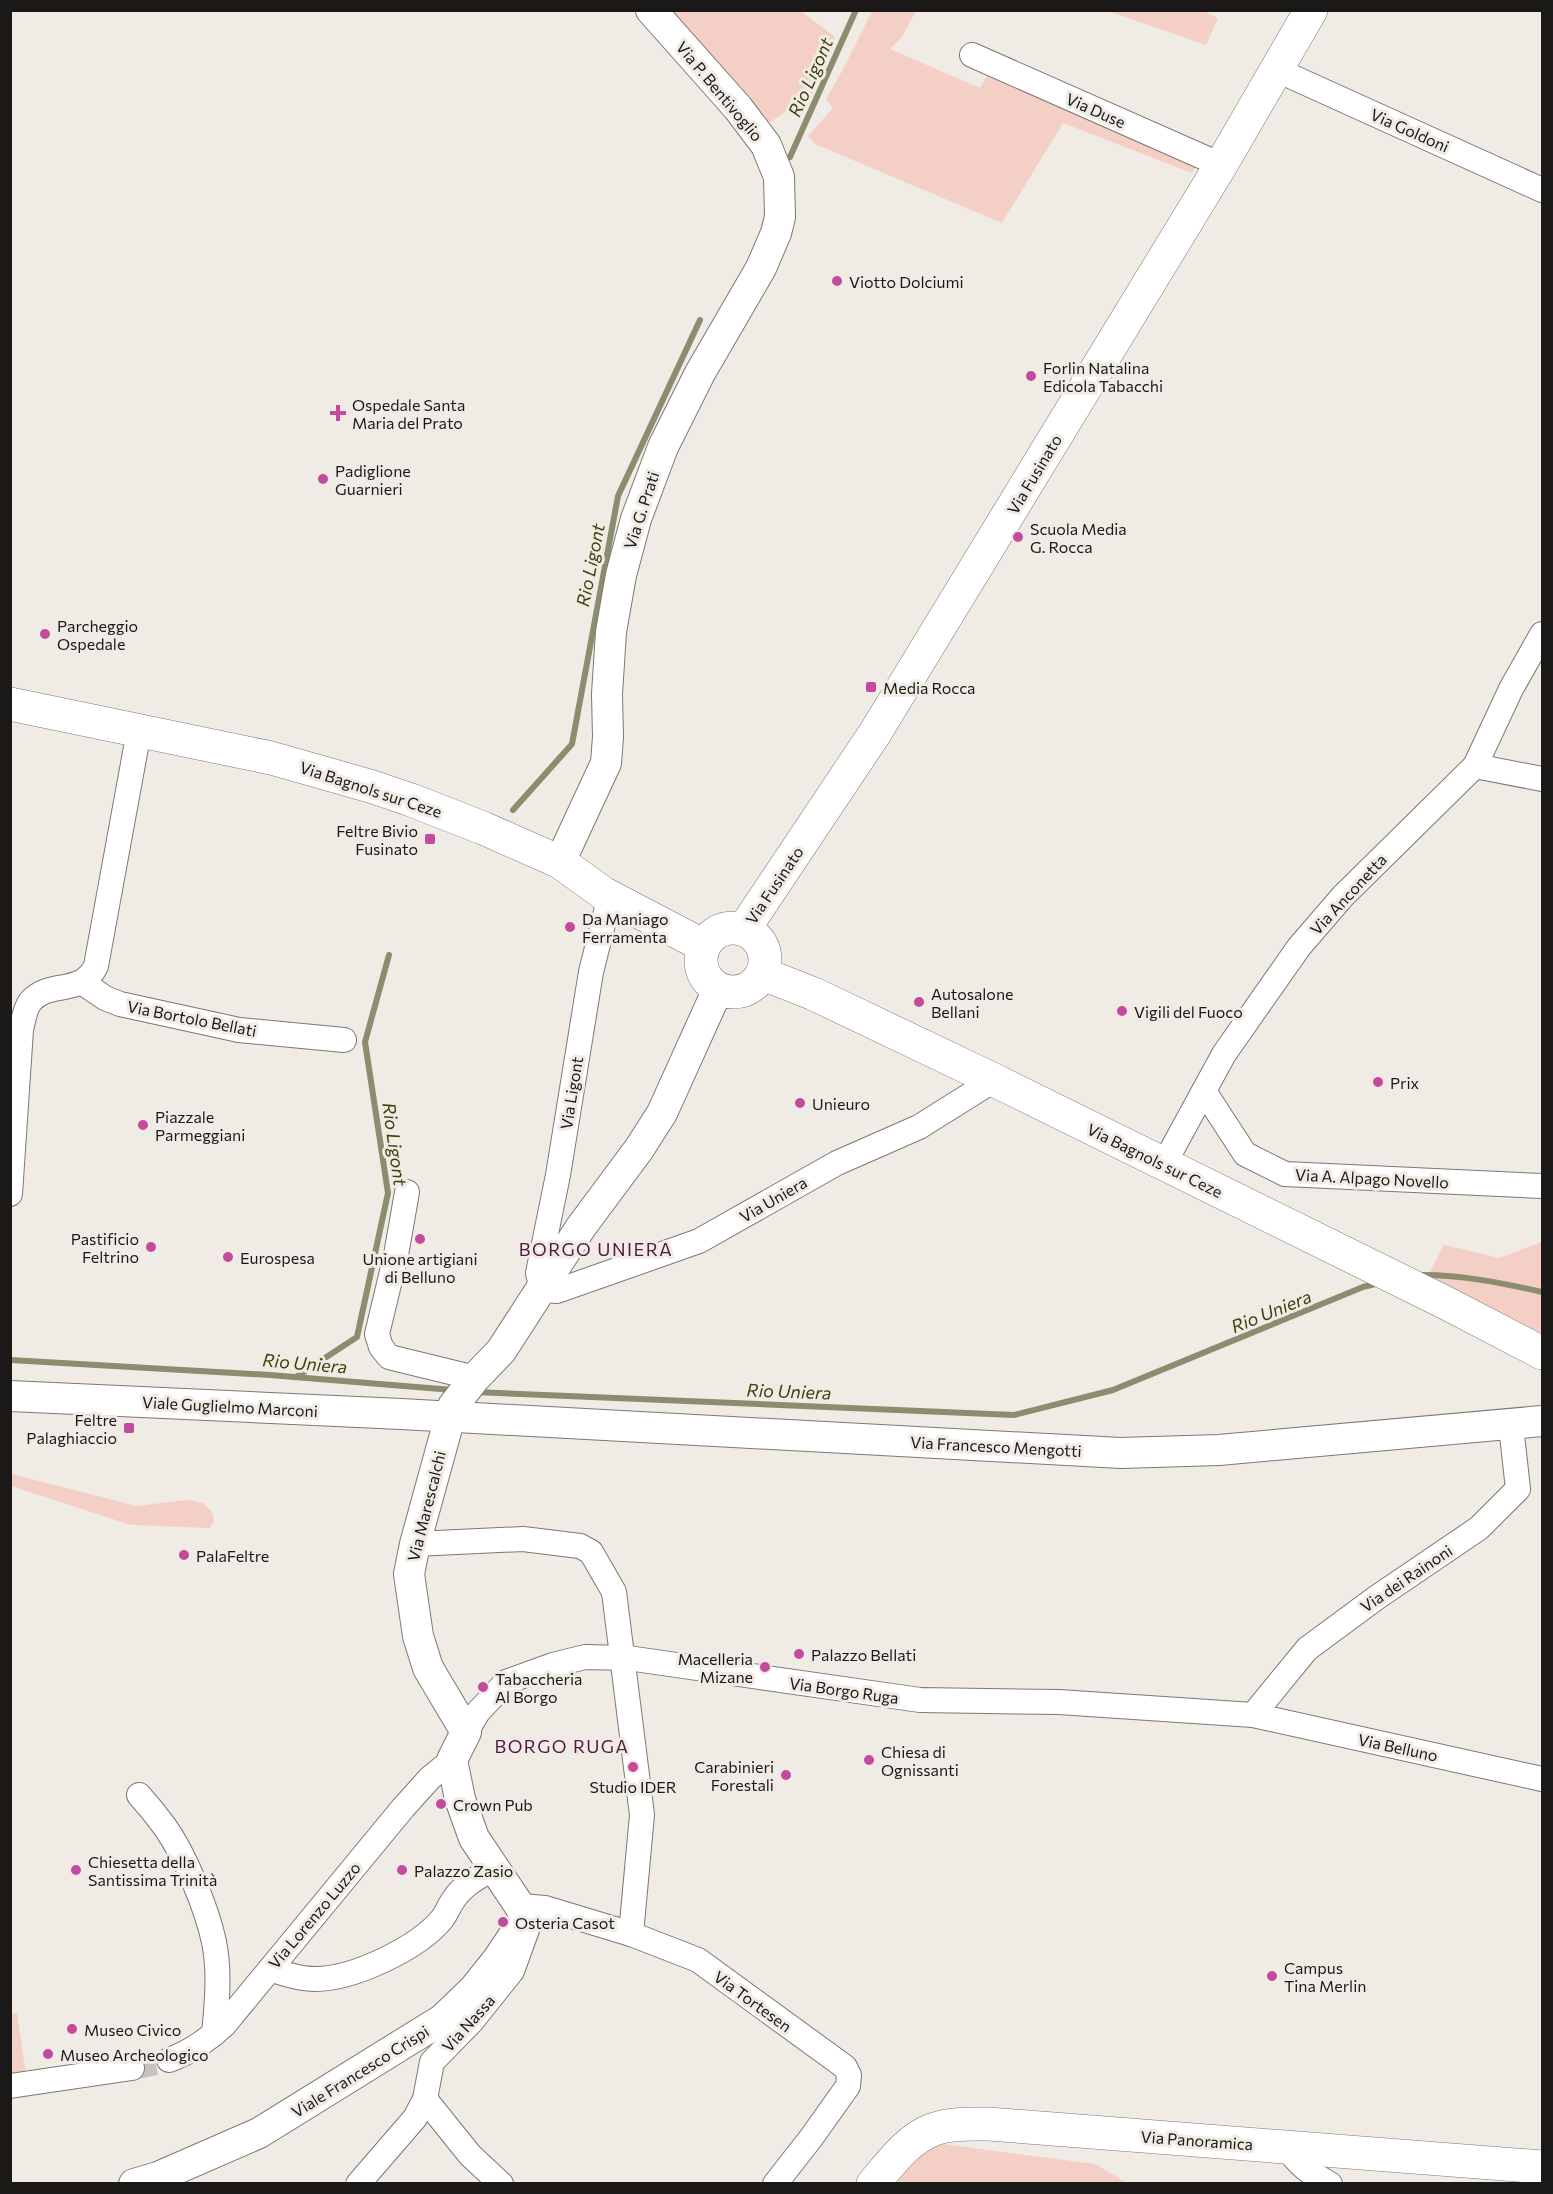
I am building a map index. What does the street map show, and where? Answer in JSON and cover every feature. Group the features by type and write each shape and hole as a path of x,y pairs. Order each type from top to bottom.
{"main road":[{"name":"Via Fusinato","path":"744,929 875,733 1221,165 1311,10"},
{"name":"Via Bagnols sur Ceze","path":"10,704 271,758 374,787 483,828 560,862 610,896 704,946"},
{"path":"725,929 744,929 761,942 765,952 764,974 749,989 729,992 718,989 711,983 701,966 704,946 709,939 725,929"},
{"name":"Via Bagnols sur Ceze","path":"764,974 814,994 994,1080 1446,1303 1542,1353"},
{"name":"Via Panoramica","path":"873,2184 898,2155 931,2130 954,2125 989,2124 1542,2167"}],"street":[{"name":"Via P. Bentivoglio","path":"651,10 757,131 773,160 779,177"},
{"name":"Via Duse","path":"972,55 1221,165"},
{"name":"Via Goldoni","path":"1277,70 1542,190"},
{"name":"Via G. Prati","path":"560,862 606,763 611,632 621,575 636,519 652,474 677,418 771,248 780,218 779,177"},
{"name":"Via Anconetta","path":"1164,1164 1224,1054 1299,947 1343,896 1475,766 1511,690 1542,634"},
{"path":"10,1194 21,1030 25,1013 30,1002 43,993 83,983 90,977 99,955 139,731"},
{"path":"1475,766 1542,779"},
{"name":"Via Ligont","path":"542,1290 538,1283 538,1272 558,1175 591,972 610,896"},
{"name":"Via Bortolo Bellati","path":"83,983 105,998 120,1004 239,1030 344,1040"},
{"path":"451,1411 475,1378 501,1352 581,1227 639,1149 662,1113 718,989"},
{"name":"Via Uniera","path":"542,1290 557,1291 699,1241 837,1163 919,1127 994,1080"},
{"name":"Via A. Alpago Novello","path":"1204,1091 1245,1154 1285,1174 1542,1186"},
{"path":"407,1192 396,1255 377,1334 381,1347 389,1357 475,1378"},
{"name":"Viale Guglielmo Marconi","path":"10,1396 451,1411"},
{"name":"Via Francesco Mengotti","path":"451,1411 1121,1453 1219,1450 1511,1426 1542,1421"},
{"name":"Via Marescalchi","path":"451,1411 409,1574 418,1636 428,1668 466,1732"},
{"name":"Via dei Rainoni","path":"1253,1715 1307,1649 1376,1598 1479,1528 1518,1489 1511,1426"},
{"path":"415,1544 523,1539 580,1546 591,1552 614,1592 642,1815 631,1934"},
{"name":"Via Borgo Ruga","path":"466,1732 478,1712 506,1682 553,1665 585,1658 621,1658 696,1667 920,1700 1059,1702 1253,1715"},
{"name":"Via Belluno","path":"1253,1715 1542,1779"},
{"path":"466,1732 452,1760 460,1799 474,1838 530,1914"},
{"name":"Via Lorenzo Luzzo","path":"169,2060 190,2051 224,2025 403,1808 430,1778 452,1760"},
{"path":"139,1795 166,1828 198,1890 214,1942 217,1987 214,2034"},
{"path":"270,1969 315,1979 332,1977 384,1962 442,1919 455,1896 475,1879 494,1868"},
{"name":"Via Tortesen","path":"530,1914 631,1934 698,1960 845,2067 849,2075 848,2086 775,2184"},
{"name":"Via Nassa","path":"358,2184 415,2118 426,2099 432,2062 472,2021 512,1971 530,1914"},
{"name":"Viale Francesco Crispi","path":"146,2180 259,2133 443,2019 474,1989 530,1914"},
{"path":"10,2086 132,2068"},
{"path":"426,2099 470,2155 501,2184"},
{"path":"1287,2147 1294,2160 1330,2184"}],"shaded area":[{"path":"661,11 801,11 835,37 809,85 813,93 763,127"},
{"path":"872,11 916,11 902,37 890,49 980,88 990,71 1196,165 1192,173 1063,123 1002,223 815,144 808,136 833,108 826,99"},
{"path":"1108,11 1203,11 1218,18 1206,45"},
{"path":"1542,1242 1542,1336 1428,1275 1444,1245 1499,1258"},
{"path":"11,1474 136,1506 188,1500 203,1503 212,1512 214,1521 210,1528 131,1525 11,1486"},
{"path":"17,2013 26,2075 12,2078 10,2014"},
{"path":"935,2143 1095,2164 1127,2183 897,2184 910,2155"}],"waterway":[{"name":"Rio Ligont","path":"790,157 856,10"},
{"name":"Rio Ligont","path":"513,810 572,744 618,496 700,320"},
{"name":"Rio Ligont","path":"296,1377 357,1337 388,1193 365,1042 389,955"},
{"name":"Rio Uniera","path":"1422,1275 1467,1278 1542,1292"},
{"name":"Rio Uniera","path":"475,1392 1014,1415 1113,1390 1363,1287 1379,1283"},
{"name":"Rio Uniera","path":"10,1360 270,1375 453,1390"}],"tunnel":[{"path":"132,2068 169,2060"}],"place":[{"name":"Viotto Dolciumi","path":"837,281"},
{"name":"Forlin Natalina Edicola Tabacchi","path":"1031,376"},
{"name":"Ospedale Santa Maria del Prato","path":"338,413"},
{"name":"Padiglione Guarnieri","path":"323,479"},
{"name":"Scuola Media G. Rocca","path":"1018,537"},
{"name":"Parcheggio Ospedale","path":"45,634"},
{"name":"Media Rocca","path":"871,687"},
{"name":"Feltre Bivio Fusinato","path":"430,839"},
{"name":"Da Maniago Ferramenta","path":"570,927"},
{"name":"Autosalone Bellani","path":"919,1002"},
{"name":"Vigili del Fuoco","path":"1122,1011"},
{"name":"Prix","path":"1378,1082"},
{"name":"Unieuro","path":"800,1103"},
{"name":"Piazzale Parmeggiani","path":"143,1125"},
{"name":"Unione artigiani di Belluno","path":"420,1239"},
{"name":"Pastificio Feltrino","path":"151,1247"},
{"name":"Eurospesa","path":"228,1257"},
{"name":"Feltre Palaghiaccio","path":"129,1428"},
{"name":"PalaFeltre","path":"184,1555"},
{"name":"Palazzo Bellati","path":"799,1654"},
{"name":"Macelleria Mizane","path":"765,1667"},
{"name":"Tabaccheria Al Borgo","path":"483,1687"},
{"name":"Chiesa di Ognissanti","path":"869,1760"},
{"name":"Studio IDER","path":"633,1767"},
{"name":"Carabinieri Forestali","path":"786,1775"},
{"name":"Crown Pub","path":"441,1804"},
{"name":"Chiesetta della Santissima Trinità","path":"76,1870"},
{"name":"Palazzo Zasio","path":"402,1870"},
{"name":"Osteria Casot","path":"503,1922"},
{"name":"Campus Tina Merlin","path":"1272,1976"},
{"name":"Museo Civico","path":"72,2029"},
{"name":"Museo Archeologico","path":"48,2054"}],"district":[{"name":"BORGO UNIERA","path":"596,1249"},
{"name":"BORGO RUGA","path":"562,1746"}]}
